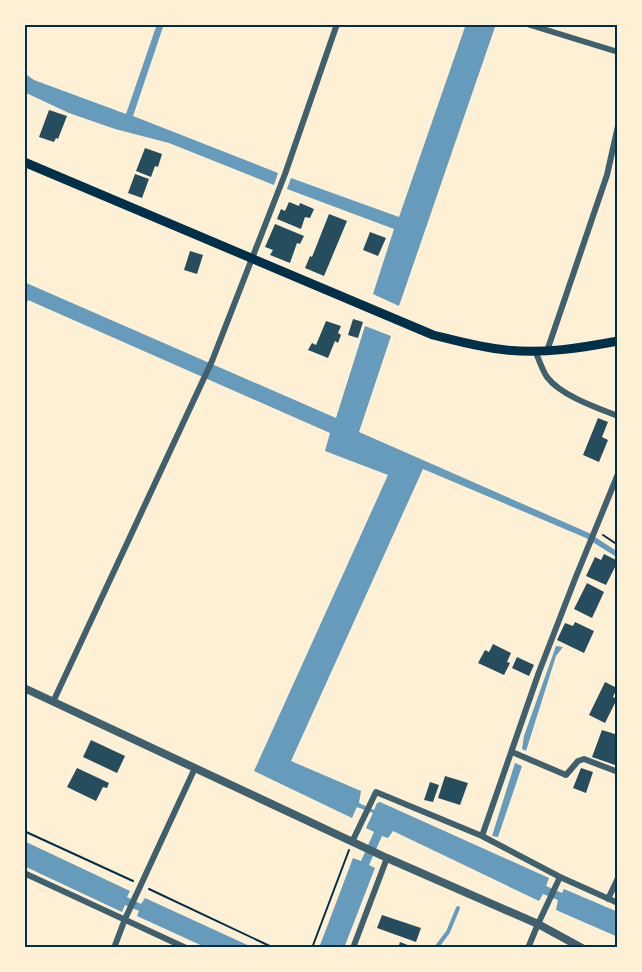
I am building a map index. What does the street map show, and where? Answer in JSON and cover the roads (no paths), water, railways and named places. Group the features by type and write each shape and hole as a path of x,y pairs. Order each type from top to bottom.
{"main road":[{"path":"24,162 433,335 506,350 536,351 618,341"}],"street":[{"path":"53,702 212,361 280,188 337,24"},
{"path":"527,24 618,52"},
{"path":"547,351 607,175 618,126"},
{"path":"536,351 546,377 558,388 618,416"},
{"path":"482,836 539,672 618,474"},
{"path":"24,688 352,842 538,924 582,948"},
{"path":"512,752 566,775 578,761 584,759 618,772"},
{"path":"114,948 124,919 195,768"},
{"path":"352,842 376,792 482,836 560,878 618,903"},
{"path":"353,948 387,858"},
{"path":"24,873 186,948"},
{"path":"528,948 560,878"},
{"path":"608,899 618,878"}],"water":[{"path":"157,24 164,24 133,116 278,173 274,185 169,143 115,129 69,113 24,92 24,73 34,80 126,114"},
{"path":"466,24 496,24 399,306 373,294 394,229 287,189 291,178 399,217"},
{"path":"24,282 336,418 365,326 391,336 359,432 589,533 618,552 618,558 586,538 423,469 291,761 361,791 359,803 374,810 380,802 549,878 546,886 562,893 564,889 618,912 618,937 556,910 558,900 543,894 539,901 393,831 388,838 382,836 369,865 375,868 344,948 319,948 353,858 361,861 374,832 366,828 373,813 357,807 352,818 254,771 388,475 325,451 330,433 28,300 24,309"},
{"path":"556,646 563,647 556,656 526,751 522,749 524,736"},
{"path":"515,763 522,766 498,837 492,836"},
{"path":"24,841 130,891 127,897 141,904 145,898 254,948 207,948 137,916 139,911 125,905 122,912 24,866"}],"waterway":[{"path":"436,948 448,932 458,908"}]}
